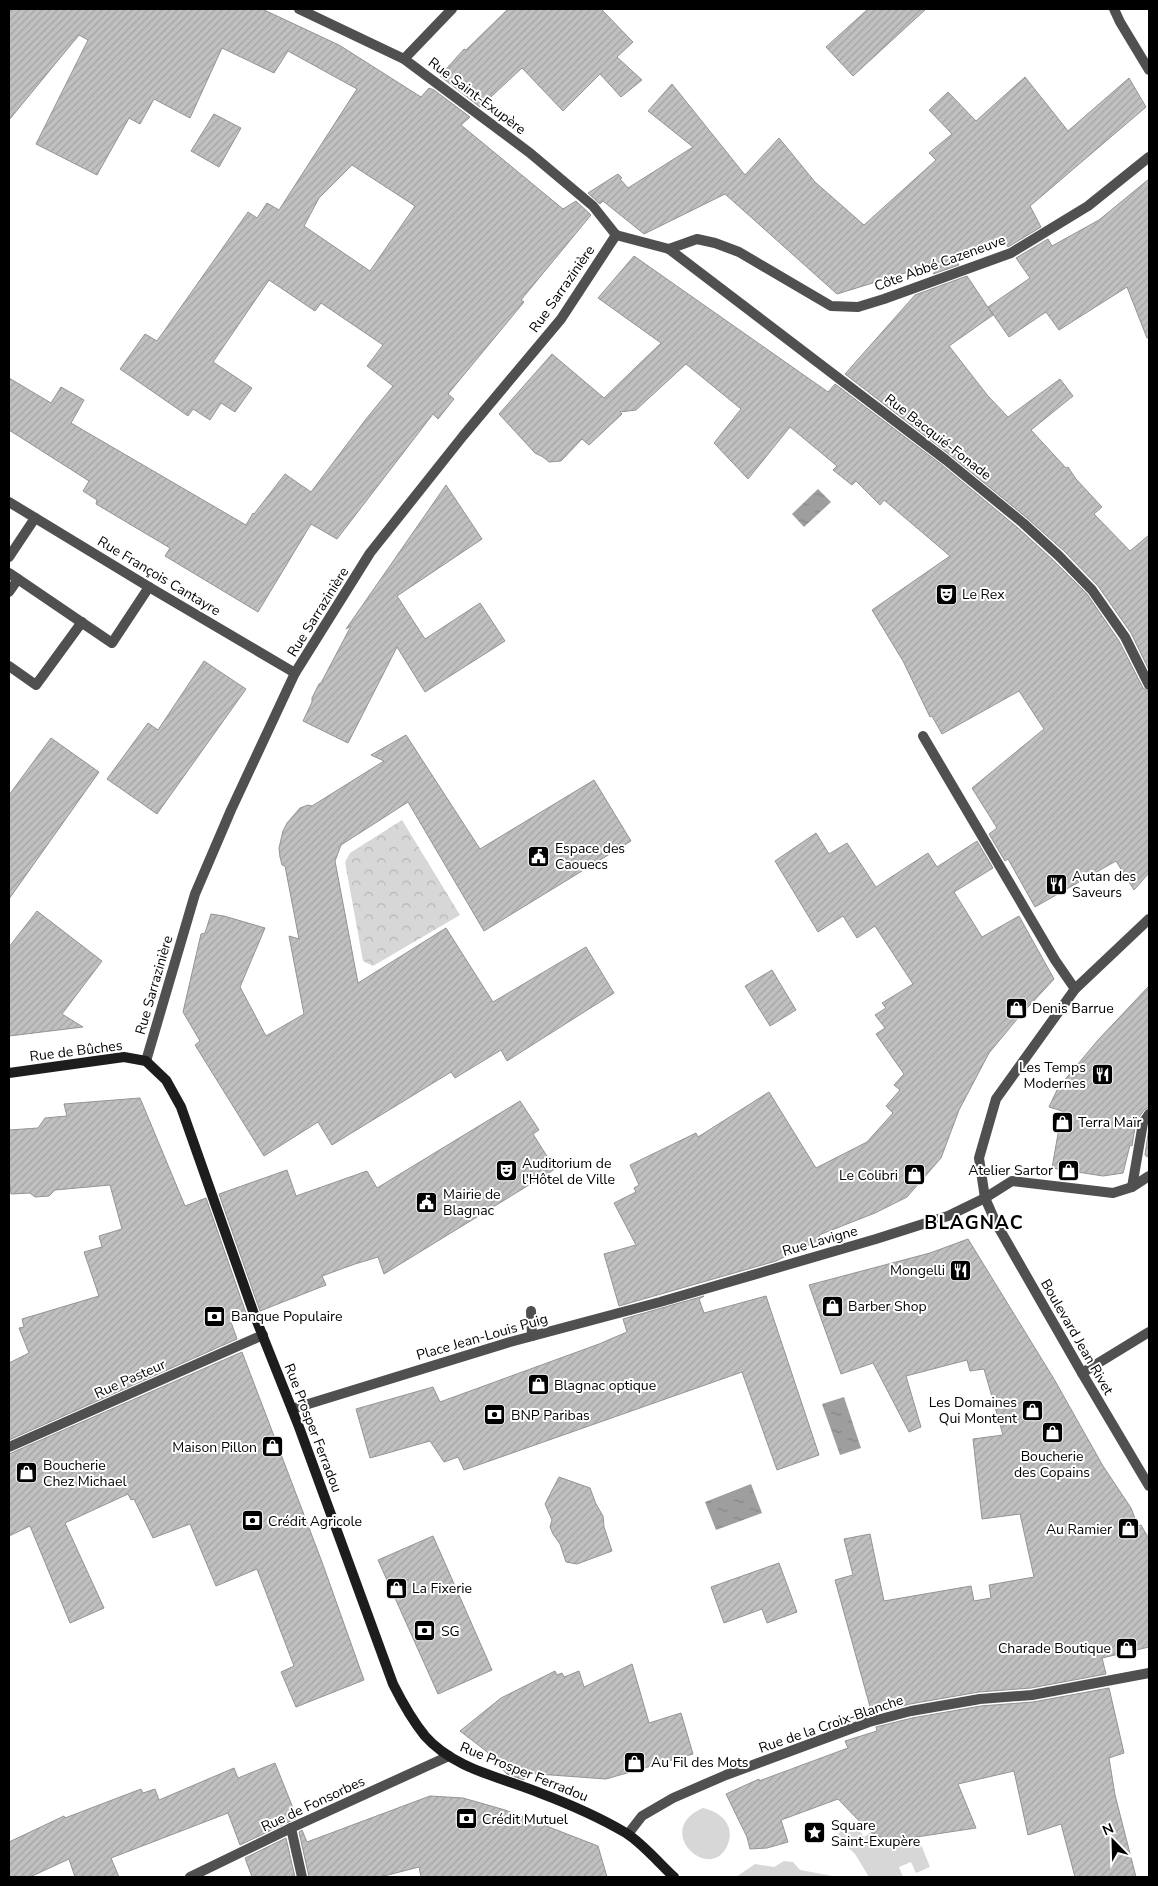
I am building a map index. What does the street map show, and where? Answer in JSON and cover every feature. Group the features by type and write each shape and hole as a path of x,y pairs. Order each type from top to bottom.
{"main road":[{"name":"Rue de Bûches","path":"9,1073 124,1057 146,1061"},
{"name":"Rue Prosper Ferradou","path":"146,1061 166,1080 181,1107 263,1335 393,1684 406,1709 426,1736 449,1756 487,1774 539,1792 628,1834 674,1877"}],"street":[{"name":"Rue Saint-Exupère","path":"299,9 404,59 530,153 593,206 616,235"},
{"path":"404,59 452,9"},
{"path":"1114,9 1149,70"},
{"name":"Côte Abbé Cazeneuve","path":"669,249 697,239 715,243 739,252 831,306 858,306 884,300 1011,253 1088,206 1149,156"},
{"path":"616,235 669,249"},
{"name":"Rue Sarrazinière","path":"146,1061 195,894 231,810 295,673 370,554 463,436 561,319 616,235"},
{"name":"Rue Bacquié-Fonade","path":"669,249 946,460 1060,556 1092,590 1125,637 1149,685"},
{"name":"Rue François Cantayre","path":"9,502 149,588 295,673"},
{"path":"9,557 35,518"},
{"path":"9,592 13,576 112,643 149,588"},
{"path":"9,666 36,685 82,622"},
{"path":"923,736 1055,960 1075,989"},
{"name":"Boulevard Jean Rivet","path":"1149,919 1075,989 996,1099 979,1158 985,1198 996,1223 1149,1486"},
{"path":"1132,1187 1143,1123 1149,1114"},
{"path":"1132,1187 1149,1176"},
{"name":"Rue Lavigne","path":"660,1302 948,1216 985,1198 1012,1181 1113,1193 1132,1187"},
{"name":"Place Jean-Louis Puig","path":"292,1409 532,1336 660,1302"},
{"path":"530,1311 532,1336"},
{"path":"1082,1373 1149,1332"},
{"name":"Rue Pasteur","path":"9,1447 263,1335"},
{"name":"Rue de la Croix-Blanche","path":"628,1834 642,1816 673,1798 726,1775 869,1722 911,1711 980,1699 1032,1695 1149,1673"},
{"name":"Rue de Fonsorbes","path":"190,1877 449,1756"},
{"path":"292,1828 302,1877"}],"green space":[{"path":"402,820 460,915 373,966 363,961 345,862 350,853"},
{"path":"703,1808 715,1812 724,1820 728,1825 730,1837 728,1844 720,1855 710,1859 699,1857 690,1850 684,1840 683,1829 688,1818"},
{"path":"854,1823 864,1837 871,1832 918,1837 930,1867 916,1873 911,1862 899,1867 903,1877 869,1877 855,1854 836,1836 843,1829"},
{"path":"784,1861 793,1862 800,1870 838,1877 736,1877 755,1864 774,1867"}],"water":[{"path":"818,489 831,502 804,527 792,514"},
{"path":"844,1397 861,1448 840,1455 822,1404"},
{"path":"751,1484 762,1513 716,1530 705,1502"}],"building":[{"path":"9,9 262,9 339,45 421,97 429,88 434,90 470,117 461,125 563,209 576,201 591,215 521,300 524,302 448,394 454,399 438,419 433,414 337,539 311,524 258,612 165,556 170,548 96,504 97,500 83,491 89,481 9,430 9,378 51,403 61,387 84,400 71,423 246,525 253,513 285,474 311,492 393,386 367,366 383,345 321,303 315,311 269,280 213,362 252,388 235,412 221,403 210,420 193,409 188,416 120,369 145,334 157,341 248,212 257,218 267,203 279,210 357,89 288,51 274,73 222,48 190,118 154,99 140,124 129,118 97,175 36,144 88,40 79,35 9,120","holes":["352,165 415,206 370,271 304,226 319,198"]},
{"path":"508,9 601,9 633,42 617,57 642,80 621,97 600,74 563,111 522,68 480,107 440,76 464,49 466,50"},
{"path":"868,9 926,9 853,76 826,47"},
{"path":"1025,77 1068,131 1129,78 1146,107 1030,206 1041,227 1008,247 1003,239 983,249 954,258 959,265 933,274 944,261 837,294 725,194 644,234 603,201 600,204 588,193 618,174 628,188 693,147 648,111 672,84 745,175 779,138 815,182 864,225 936,160 929,153 952,134 929,110 948,92 976,121"},
{"path":"214,114 241,128 219,167 191,151"},
{"path":"1149,179 1149,338 1147,338 1127,287 1059,330 1046,312 1009,337 988,307 1030,278 1016,258 1048,239 1052,246 1099,220"},
{"path":"634,256 828,392 835,384 942,465 1018,528 1087,594 1119,641 1143,688 1149,692 1149,873 1134,890 1116,861 1035,907 1008,859 1005,861 989,834 997,828 972,788 1044,729 1019,691 942,734 932,716 930,717 903,661 872,610 950,556 884,500 880,505 856,481 852,485 833,470 837,466 790,427 748,479 714,443 741,409 686,364 636,410 620,412 622,414 589,445 582,439 561,461 549,462 535,453 499,414 552,354 604,398 661,343 598,298"},
{"path":"967,276 993,315 949,346 988,396 1008,417 1060,379 1073,396 1031,430 1066,468 1068,467 1076,479 1102,507 1094,514 1130,551 1149,535 1149,670 1131,633 1098,586 1064,551 950,455 845,374 915,295"},
{"path":"446,485 482,539 397,596 425,639 480,603 505,641 425,692 397,647 348,743 303,721 319,684 351,626 346,629"},
{"path":"204,661 246,689 157,814 107,779 148,723 158,730"},
{"path":"406,735 480,849 594,780 631,841 484,931 408,802 341,845 335,861 358,983 446,928 493,1002 586,947 614,993 507,1061 501,1050 455,1078 451,1072 332,1145 318,1122 264,1156 195,1045 200,1041 183,1012 201,934 205,933 211,914 265,928 240,987 266,1036 304,1014 289,936 299,939 285,866 282,865 280,857 279,848 283,831 287,823 300,808 308,805 312,806 384,761 371,755"},
{"path":"51,738 99,772 9,899 9,795"},
{"path":"816,833 829,854 847,843 876,887 928,853 937,867 977,841 993,868 954,892 982,937 1019,916 1054,979 989,1053 959,1110 941,1158 907,1197 875,1213 819,1235 821,1239 776,1261 619,1306 604,1254 636,1245 614,1203 636,1192 634,1188 639,1185 630,1165 696,1133 698,1137 769,1092 816,1168 867,1142 893,1113 886,1106 900,1090 894,1085 904,1074 876,1034 885,1028 875,1015 886,1008 882,1003 913,984 875,926 857,938 843,916 818,932 775,861"},
{"path":"37,911 102,961 62,1014 83,1027 9,1036 9,947"},
{"path":"772,970 796,1010 770,1026 745,986"},
{"path":"1149,986 1149,1107 1144,1110 1136,1121 1132,1146 1130,1145 1123,1173 1103,1176 1052,1168 1062,1111 1049,1107 1058,1088 1098,1040"},
{"path":"140,1098 185,1206 206,1198 247,1316 231,1322 237,1339 9,1440 9,1363 29,1353 19,1328 24,1327 22,1319 99,1296 84,1252 102,1247 99,1236 122,1229 110,1185 55,1190 49,1196 35,1197 30,1193 11,1194 9,1180 9,1130 38,1128 45,1118 67,1116 64,1104"},
{"name":"Mairie de Blagnac","path":"520,1101 539,1130 533,1134 555,1169 384,1274 378,1257 322,1276 326,1285 260,1311 219,1194 287,1170 296,1196 367,1171 377,1188"},
{"path":"1149,1127 1149,1158 1145,1155"},
{"path":"968,1239 1054,1379 1103,1466 1131,1508 1138,1526 1141,1525 1149,1539 1149,1647 1102,1658 1106,1674 1031,1688 979,1692 910,1704 872,1714 835,1580 853,1575 844,1539 870,1534 884,1601 971,1586 974,1601 991,1598 989,1585 1034,1577 1020,1514 982,1519 973,1439 1003,1435 984,1369 970,1371 967,1360 906,1376 921,1427 909,1432 873,1363 841,1374 809,1285 930,1253"},
{"path":"704,1296 699,1299 704,1313 766,1296 819,1455 777,1470 742,1372 464,1470 458,1457 444,1462 430,1441 370,1458 356,1409 433,1387 440,1402 627,1332 623,1319"},
{"path":"242,1352 322,1562 364,1680 296,1707 281,1672 294,1666 257,1569 216,1586 190,1524 153,1538 134,1499 131,1500 128,1494 65,1523 104,1608 70,1623 30,1526 9,1536 9,1454"},
{"path":"559,1477 590,1488 603,1516 604,1527 612,1551 577,1564 566,1562 560,1544 550,1527 552,1520 545,1504"},
{"path":"433,1536 492,1670 438,1694 378,1560"},
{"path":"779,1563 797,1612 767,1623 762,1609 724,1623 711,1587"},
{"path":"632,1664 649,1723 681,1713 693,1754 606,1779 524,1773 524,1780 507,1774 486,1751 460,1731 501,1698 555,1671 557,1675 562,1673 564,1677 579,1671 584,1687"},
{"path":"1109,1688 1124,1753 1109,1758 1115,1795 1136,1877 1075,1877 1061,1824 1028,1835 1014,1771 958,1784 976,1828 890,1841 866,1828 838,1799 781,1820 788,1842 767,1848 750,1849 747,1837 726,1794 759,1779 759,1781 848,1748 845,1741 877,1731 876,1727 912,1718 981,1706 1033,1702"},
{"path":"275,1763 297,1818 240,1845 228,1813 111,1858 119,1877 75,1877 69,1859 30,1877 9,1877 9,1842 64,1816 65,1818 141,1789 143,1793 155,1789 159,1800 234,1768 238,1778"},
{"path":"430,1796 463,1798 505,1810 598,1846 607,1877 421,1877 419,1867 380,1877 309,1877 299,1832 302,1830 307,1842"},
{"path":"286,1838 295,1877 252,1877 245,1858"}],"place":[{"name":"Le Rex","path":"946,594"},
{"name":"Espace des Caouecs","path":"539,856"},
{"name":"Autan des Saveurs","path":"1056,884"},
{"name":"Denis Barrue","path":"1016,1008"},
{"name":"Les Temps Modernes","path":"1102,1075"},
{"name":"Terra Maïr","path":"1062,1122"},
{"name":"Atelier Sartor","path":"1069,1170"},
{"name":"Auditorium de l'Hôtel de Ville","path":"506,1171"},
{"name":"Le Colibri","path":"914,1175"},
{"name":"Mairie de Blagnac","path":"427,1202"},
{"name":"Mongelli","path":"961,1270"},
{"name":"Barber Shop","path":"832,1306"},
{"name":"Banque Populaire","path":"215,1316"},
{"name":"Blagnac optique","path":"538,1385"},
{"name":"Les Domaines Qui Montent","path":"1033,1410"},
{"name":"BNP Paribas","path":"495,1415"},
{"name":"Boucherie des Copains","path":"1052,1433"},
{"name":"Maison Pillon","path":"273,1447"},
{"name":"Boucherie Chez Michael","path":"27,1473"},
{"name":"Crédit Agricole","path":"252,1521"},
{"name":"Au Ramier","path":"1128,1529"},
{"name":"La Fixerie","path":"396,1588"},
{"name":"SG","path":"425,1631"},
{"name":"Charade Boutique","path":"1127,1648"},
{"name":"Au Fil des Mots","path":"635,1762"},
{"name":"Crédit Mutuel","path":"466,1819"},
{"name":"Square Saint-Exupère","path":"815,1833"}],"district":[{"name":"BLAGNAC","path":"974,1223"}]}
